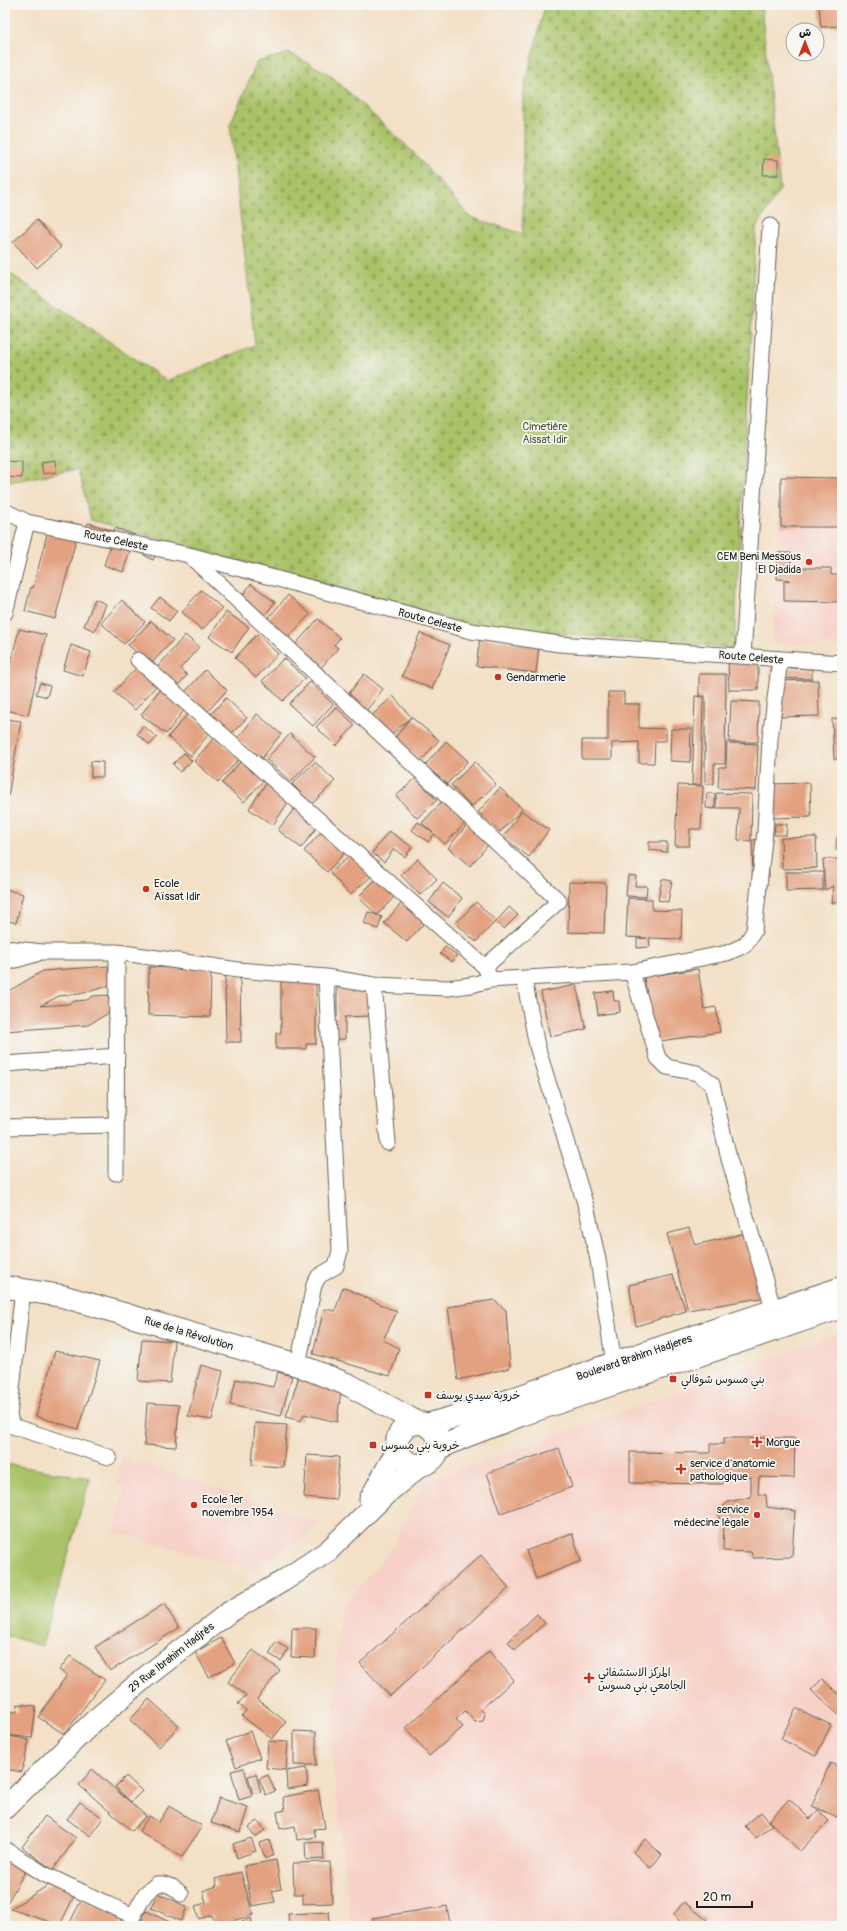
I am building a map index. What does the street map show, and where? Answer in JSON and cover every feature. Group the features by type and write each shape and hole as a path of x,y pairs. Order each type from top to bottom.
{"main road":[{"name":"Rue de la Révolution","path":"14,1288 62,1296 298,1366 349,1385 422,1424"},
{"name":"Boulevard Brahim Hadjeres","path":"422,1424 496,1405 614,1363 842,1288"},
{"name":"Boulevard Brahim Hadjeres","path":"439,1448 515,1418 842,1307"},
{"path":"368,1395 398,1442 407,1462 414,1465 421,1465 429,1462 435,1456 439,1448 436,1434 422,1424 404,1428 398,1442"},
{"name":"29 Rue Ibrahim Hadjrès","path":"353,1527 398,1442"},
{"name":"29 Rue Ibrahim Hadjrès","path":"5,1808 95,1720 147,1676 228,1613 283,1581 328,1552 388,1492 421,1465"}],"street":[{"path":"744,656 770,226"},
{"name":"Route Celeste","path":"5,511 27,522 189,555 471,631 559,644 842,663"},
{"path":"5,613 27,522"},
{"path":"5,948 43,952 117,952 238,970 326,978 374,985 448,988 471,985 488,974 559,901 189,555"},
{"path":"138,660 488,974 524,979 632,972 727,953 745,945 754,931 765,831 770,739 780,659"},
{"path":"5,963 43,952"},
{"path":"116,1173 117,952"},
{"path":"632,972 658,1058 667,1067 697,1073 712,1084 729,1159 774,1311"},
{"path":"298,1366 314,1285 319,1276 336,1266 340,1251 326,978"},
{"path":"524,979 537,1046 587,1210 598,1260 614,1363"},
{"path":"374,985 388,1143"},
{"path":"5,1064 117,1056"},
{"path":"5,1127 116,1125"},
{"path":"14,1288 9,1416 12,1426 109,1457"},
{"path":"5,1849 44,1874 133,1916 145,1894 157,1884 168,1885 175,1888 181,1894"}],"shaded area":[{"name":"CEM Beni Messous El Djadida","path":"781,477 842,481 842,647 772,643"},
{"name":"المركز الاستشفائي الجامعي بني مسوس","path":"842,1332 842,1926 351,1926 331,1748 340,1609 393,1547 423,1483"},
{"name":"Ecole 1er novembre 1954","path":"122,1456 322,1524 254,1570 114,1532 125,1487 116,1484"}],"green space":[{"name":"Cimetière Aissat Idir","path":"551,5 761,5 780,189 756,228 734,648 479,627 91,520 78,469 10,482 5,481 5,270 167,381 255,345 230,125 257,62 289,53 329,74 413,152 470,217 523,234 523,93 544,9"},
{"path":"5,1464 90,1478 42,1646 5,1635"}],"building":[{"path":"819,5 842,5 842,26 825,27 825,22 821,22"},
{"path":"841,83 842,111 840,111"},
{"path":"764,159 778,160 778,175 763,175"},
{"path":"37,220 61,247 37,268 13,242"},
{"path":"55,460 56,472 43,474 41,462"},
{"path":"5,461 22,462 22,478 5,477"},
{"path":"781,477 839,478 839,481 842,481 842,527 781,527"},
{"path":"51,519 80,525 55,619 25,611 31,587 33,588"},
{"path":"88,523 114,531 115,528 135,535 123,572 104,565 110,547 83,538"},
{"path":"151,539 161,544 153,560 144,555"},
{"path":"778,553 791,553 790,568 831,568 831,575 842,575 842,602 784,601 784,581 790,580 777,579"},
{"path":"251,584 275,602 261,620 237,602"},
{"path":"201,590 222,608 202,630 182,612"},
{"path":"288,595 310,614 285,641 264,623"},
{"path":"160,597 177,611 169,621 151,608"},
{"path":"95,599 106,604 95,631 84,626"},
{"path":"122,600 145,622 124,644 101,623"},
{"path":"226,612 249,627 232,652 209,637"},
{"path":"318,619 340,638 334,645 338,648 320,669 294,646"},
{"path":"151,621 173,640 150,665 128,645"},
{"path":"19,629 46,635 28,715 5,710 5,687"},
{"path":"420,633 450,645 432,689 402,676"},
{"path":"257,634 278,654 256,678 235,658"},
{"path":"185,635 199,647 180,669 187,675 177,687 156,669"},
{"path":"480,638 539,645 536,673 476,666"},
{"path":"71,645 91,652 83,676 63,670"},
{"path":"284,658 305,678 283,701 262,681"},
{"path":"728,658 758,658 758,690 729,690"},
{"path":"771,667 812,669 812,679 770,678"},
{"path":"136,668 156,686 135,710 114,692"},
{"path":"205,670 227,690 207,712 185,692"},
{"path":"364,674 383,689 366,711 347,696"},
{"path":"699,674 726,674 725,764 714,764 714,784 705,784 705,696 699,696"},
{"path":"818,680 819,716 781,717 780,698 772,681"},
{"path":"310,682 333,704 313,726 289,704"},
{"path":"40,683 50,686 47,697 36,694"},
{"path":"160,689 185,709 166,734 141,715"},
{"path":"608,692 624,692 624,704 639,704 639,728 666,729 666,741 655,741 654,763 639,763 639,742 612,743 612,759 582,759 582,740 608,740"},
{"path":"393,696 411,717 390,736 371,716"},
{"path":"695,696 703,697 701,785 692,785"},
{"path":"226,698 247,718 232,733 211,714"},
{"path":"731,701 759,702 758,742 729,742"},
{"path":"336,707 355,725 336,746 316,727"},
{"path":"188,714 210,732 191,756 168,737"},
{"path":"257,714 281,734 262,758 237,739"},
{"path":"411,717 439,740 421,761 394,739"},
{"path":"5,719 21,721 8,797 5,796"},
{"path":"832,719 842,719 842,759 834,759"},
{"path":"143,726 157,737 150,745 137,734"},
{"path":"671,729 691,729 690,762 670,761"},
{"path":"290,734 315,757 291,782 266,759"},
{"path":"215,737 239,759 218,782 194,761"},
{"path":"446,741 468,761 447,784 425,765"},
{"path":"727,743 758,744 756,790 718,788 719,767 726,767"},
{"path":"184,753 192,761 180,772 173,764"},
{"path":"242,760 264,780 244,802 222,783"},
{"path":"91,761 103,762 103,777 91,777"},
{"path":"315,762 335,781 312,804 292,784"},
{"path":"475,762 496,784 471,807 451,785"},
{"path":"416,778 437,800 417,818 396,796"},
{"path":"267,782 291,798 273,825 249,809"},
{"path":"810,783 811,817 772,818 771,784"},
{"path":"678,785 703,786 701,829 690,829 689,846 675,846"},
{"path":"500,788 522,809 500,832 478,812"},
{"path":"707,793 715,794 715,809 706,808"},
{"path":"716,793 752,794 751,841 738,840 739,808 716,808"},
{"path":"444,799 468,820 445,844 434,834 428,842 412,830 418,822 433,833 422,823"},
{"path":"297,805 320,823 301,848 278,830"},
{"path":"522,811 549,830 529,857 503,837"},
{"path":"775,824 787,824 786,835 774,835"},
{"path":"467,825 489,844 470,866 448,848"},
{"path":"842,827 842,851 837,851 837,838"},
{"path":"325,828 348,849 327,872 304,851"},
{"path":"389,831 412,847 405,857 394,849 384,862 372,853"},
{"path":"816,837 817,868 782,869 781,838"},
{"path":"768,839 769,877 753,878 752,840"},
{"path":"649,842 667,842 667,852 649,850"},
{"path":"354,852 374,874 350,895 330,873"},
{"path":"418,859 437,879 420,895 401,875"},
{"path":"823,859 842,859 842,902 831,903 833,886 825,890"},
{"path":"786,872 823,872 823,890 786,891"},
{"path":"628,875 636,876 635,886 647,886 646,897 626,896"},
{"path":"379,876 398,893 377,915 358,897"},
{"path":"662,879 672,881 668,902 658,900"},
{"path":"569,882 606,883 604,933 568,932"},
{"path":"443,883 462,898 448,917 429,902"},
{"path":"5,889 23,894 16,923 5,920"},
{"path":"406,898 429,918 407,942 384,923"},
{"path":"628,898 652,899 652,910 682,911 681,939 649,938 650,947 637,948 637,939 647,938 626,937"},
{"path":"476,902 496,921 476,942 456,923"},
{"path":"509,907 518,915 504,929 496,922"},
{"path":"368,912 382,917 378,929 364,923"},
{"path":"445,947 457,955 452,962 440,954"},
{"path":"108,966 110,986 79,994 59,996 40,1006 68,1004 75,1001 87,1000 93,996 111,995 112,1011 88,1025 5,1031 5,993 43,971"},
{"path":"149,967 211,969 210,1017 148,1015"},
{"path":"698,969 704,1009 716,1007 720,1032 654,1042 644,977"},
{"path":"240,975 241,1042 226,1042 225,976"},
{"path":"281,979 316,979 316,1044 306,1044 306,1049 276,1049 276,1033 281,1033"},
{"path":"368,985 369,1016 345,1017 345,1039 324,1040 324,1018 337,1017 337,986"},
{"path":"576,985 586,1029 550,1037 541,992"},
{"path":"613,991 614,1001 619,1001 620,1012 598,1015 595,993"},
{"path":"689,1228 695,1245 746,1233 767,1297 688,1310 667,1234"},
{"path":"673,1275 686,1311 636,1326 629,1285"},
{"path":"343,1287 397,1312 383,1340 399,1348 390,1376 313,1354 324,1309 335,1311"},
{"path":"494,1300 506,1310 510,1368 458,1380 448,1307"},
{"path":"142,1339 174,1341 170,1383 138,1381"},
{"path":"55,1351 100,1361 78,1429 36,1416"},
{"path":"201,1365 223,1371 212,1420 188,1416"},
{"path":"278,1372 292,1376 281,1416 230,1405 236,1379 273,1387"},
{"path":"299,1376 341,1390 337,1422 304,1414 301,1421 286,1417"},
{"path":"147,1403 179,1405 176,1447 144,1445"},
{"path":"255,1423 287,1425 283,1467 252,1465"},
{"path":"724,1438 795,1438 794,1478 759,1477 758,1494 766,1495 767,1507 795,1511 792,1557 753,1558 751,1552 723,1551 724,1522 719,1519 720,1510 728,1502 751,1497 751,1477 724,1476 723,1484 630,1483 630,1452 710,1453 710,1444 723,1444"},
{"path":"559,1448 572,1487 501,1513 487,1473"},
{"path":"307,1455 339,1457 336,1500 304,1497"},
{"path":"572,1533 581,1561 536,1579 526,1551"},
{"path":"481,1555 509,1588 390,1696 360,1663"},
{"path":"164,1604 179,1628 110,1671 95,1647"},
{"path":"537,1614 545,1623 515,1650 508,1642"},
{"path":"292,1628 316,1628 315,1658 291,1657"},
{"path":"221,1638 235,1663 209,1677 195,1652"},
{"path":"276,1642 288,1649 281,1661 269,1654"},
{"path":"253,1650 280,1670 257,1699 286,1722 272,1739 242,1716 246,1710 238,1704 246,1695 228,1682"},
{"path":"489,1651 514,1680 481,1709 485,1714 483,1721 475,1722 465,1711 456,1719 463,1727 429,1756 406,1728"},
{"path":"70,1656 105,1680 64,1734 38,1717 67,1675 59,1670"},
{"path":"822,1679 842,1697 842,1714 840,1716 811,1690"},
{"path":"149,1699 179,1726 159,1747 130,1720"},
{"path":"18,1704 36,1706 32,1738 5,1735 5,1711 17,1712"},
{"path":"796,1708 831,1725 816,1756 781,1739"},
{"path":"250,1731 260,1758 236,1767 226,1741"},
{"path":"294,1731 316,1732 316,1765 294,1765"},
{"path":"5,1735 29,1740 22,1772 5,1769"},
{"path":"268,1741 288,1742 286,1770 266,1768"},
{"path":"830,1763 842,1768 842,1806 837,1817 812,1806"},
{"path":"244,1768 252,1796 239,1800 231,1771"},
{"path":"306,1768 308,1786 287,1789 286,1771"},
{"path":"92,1769 146,1816 132,1831 79,1785"},
{"path":"256,1774 261,1792 253,1794 248,1776"},
{"path":"268,1775 275,1791 266,1795 259,1779"},
{"path":"126,1776 142,1791 131,1802 115,1787"},
{"path":"318,1790 325,1828 314,1829 316,1837 297,1840 295,1826 280,1829 277,1812 285,1810 283,1797"},
{"path":"219,1798 248,1807 240,1832 211,1823"},
{"path":"789,1799 810,1819 818,1810 829,1821 800,1851 769,1821"},
{"path":"80,1802 103,1818 90,1836 67,1819"},
{"path":"169,1806 202,1826 182,1857 139,1831 149,1816 159,1822"},
{"path":"761,1812 772,1825 756,1838 745,1826"},
{"path":"45,1816 76,1838 53,1870 22,1847"},
{"path":"258,1821 265,1830 255,1837 249,1827"},
{"path":"251,1838 256,1851 237,1858 233,1844"},
{"path":"645,1839 662,1855 650,1868 633,1852"},
{"path":"269,1840 274,1855 265,1859 260,1843"},
{"path":"323,1842 324,1859 306,1860 305,1843"},
{"path":"5,1857 26,1870 7,1903 5,1901"},
{"path":"276,1860 281,1889 272,1891 275,1902 252,1906 244,1866"},
{"path":"330,1862 332,1903 303,1904 303,1894 294,1894 293,1863"},
{"path":"241,1872 253,1915 215,1926 212,1915 199,1919 195,1906 206,1903 203,1891 217,1886 215,1879"},
{"path":"52,1883 76,1892 60,1925 10,1909"},
{"path":"157,1893 187,1907 181,1921 151,1908"},
{"path":"82,1899 121,1918 120,1926 68,1926"},
{"path":"684,1902 707,1920 701,1926 686,1926 673,1915"},
{"path":"447,1906 450,1926 374,1926 372,1918"},
{"path":"146,1911 178,1926 139,1926"},
{"path":"329,1912 330,1926 289,1926 288,1914"},
{"path":"251,1918 253,1926 244,1926 242,1921"}],"place":[{"name":"CEM Beni Messous El Djadida","path":"809,562"},
{"name":"Gendarmerie","path":"498,677"},
{"name":"Ecole Aïssat Idir","path":"146,889"},
{"name":"بني مسوس شوفالي","path":"673,1379"},
{"name":"خروبة سيدي يوسف","path":"428,1395"},
{"name":"Morgue","path":"757,1442"},
{"name":"خروبة بني مسوس","path":"373,1445"},
{"name":"service d'anatomie pathologique","path":"681,1469"},
{"name":"Ecole 1er novembre 1954","path":"194,1505"},
{"name":"service médecine légale","path":"757,1515"},
{"name":"المركز الاستشفائي الجامعي بني مسوس","path":"589,1678"}]}
